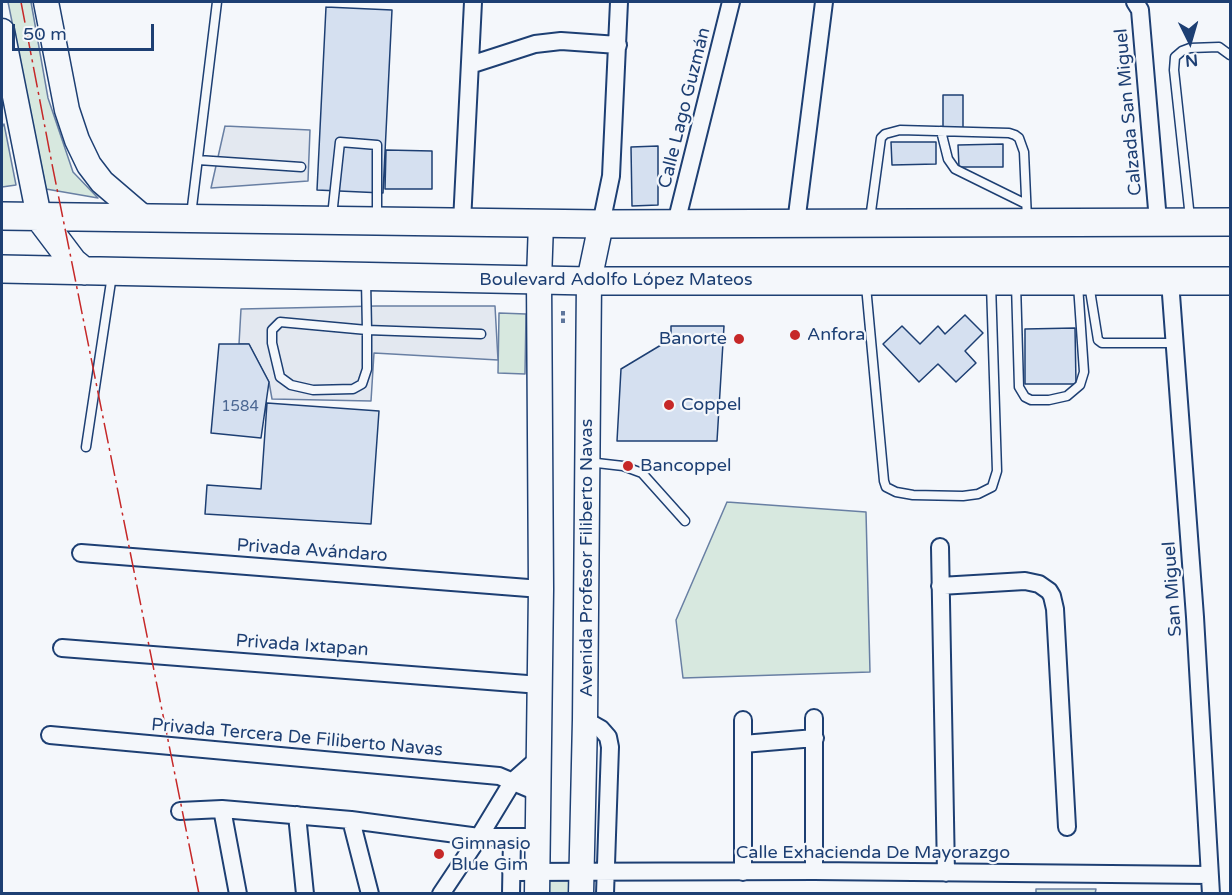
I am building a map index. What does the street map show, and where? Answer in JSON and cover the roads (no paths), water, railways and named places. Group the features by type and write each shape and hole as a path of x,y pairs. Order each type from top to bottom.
{"main road":[{"path":"46,2 67,110 81,148 89,165 102,182 144,218"},
{"path":"2,31 39,216 73,262 84,271"},
{"path":"2,216 601,224 869,223 1026,213 1158,221 1230,222"},
{"path":"537,883 541,223"},
{"name":"Avenida Profesor Filiberto Navas","path":"581,883 585,720 589,281 601,224"},
{"name":"Boulevard Adolfo López Mateos","path":"2,269 589,281 1230,281"}],"street":[{"path":"462,222 473,2"},
{"path":"601,224 611,176 620,2"},
{"name":"Calle Lago Guzmán","path":"676,223 731,2"},
{"path":"796,223 824,2"},
{"name":"Calzada San Miguel","path":"1134,2 1140,10 1158,221"},
{"path":"470,65 535,44 561,41 618,45"},
{"name":"San Miguel","path":"1170,281 1195,617 1211,894"},
{"path":"940,547 946,873"},
{"name":"Privada Avándaro","path":"81,553 540,589"},
{"path":"940,586 1025,581 1039,584 1052,596 1067,827"},
{"name":"Privada Ixtapan","path":"62,648 540,685"},
{"path":"814,718 814,871"},
{"path":"585,720 601,729 608,737 610,747 605,894"},
{"path":"742,720 744,872"},
{"name":"Privada Tercera De Filiberto Navas","path":"50,735 499,776 537,792"},
{"path":"743,744 815,738"},
{"path":"441,894 513,781 538,759"},
{"path":"180,811 222,808 351,820 479,837 538,837"},
{"path":"222,808 238,894"},
{"path":"297,815 304,894"},
{"path":"351,820 370,894"},
{"path":"511,894 512,837"},
{"name":"Calle Exhacienda De Mayorazgo","path":"511,872 537,883 581,883 605,872 1209,874"}],"lane":[{"path":"191,219 217,2"},
{"path":"1191,222 1174,70 1175,57 1190,48 1219,47 1230,55"},
{"path":"869,223 881,138 891,131 900,130 1009,133 1019,138 1024,152 1026,213"},
{"path":"941,131 948,159 955,169 1026,213"},
{"path":"332,220 340,142 378,145 377,221"},
{"path":"198,160 301,167"},
{"path":"86,447 112,272"},
{"path":"366,276 367,330 367,369 365,379 359,387 341,390 313,390 291,385 280,377 272,343 272,330 276,324 285,322 367,330 481,334"},
{"path":"866,281 886,487 896,492 913,495 963,496 978,494 992,487 997,471 1003,281"},
{"path":"1003,281 1019,387 1025,397 1031,400 1049,400 1067,396 1080,386 1084,372 1083,281"},
{"path":"1083,281 1098,340 1102,343 1174,343"},
{"path":"588,462 623,466 642,473 685,521"}],"place":[{"name":"Anfora","path":"795,335"},
{"name":"Banorte","path":"739,339"},
{"name":"Coppel","path":"669,405"},
{"name":"Bancoppel","path":"628,466"},
{"name":"Gimnasio Blue Gim","path":"439,854"}]}
